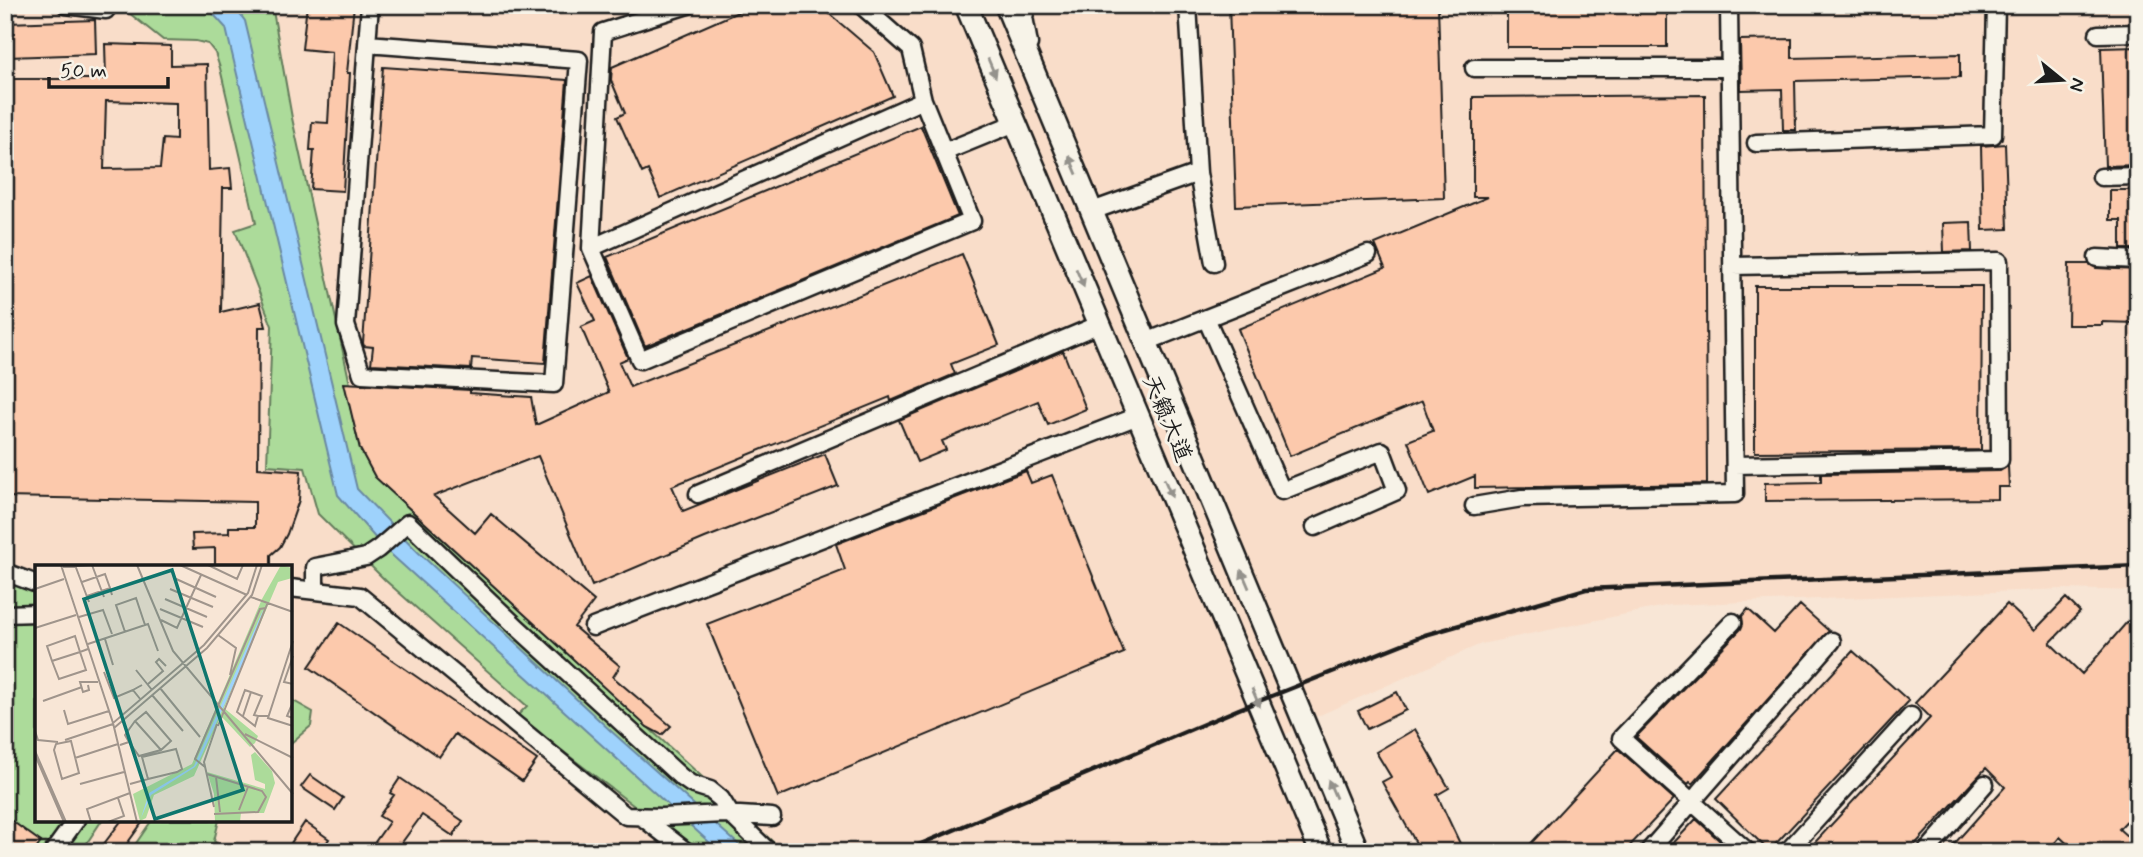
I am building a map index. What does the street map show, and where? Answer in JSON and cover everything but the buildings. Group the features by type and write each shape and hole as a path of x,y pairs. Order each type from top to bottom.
{"main road":[{"name":"天籁大道","path":"966,5 1321,852"},
{"name":"天籁大道","path":"1006,5 1358,852"}],"street":[{"path":"66,5 106,10"},
{"path":"367,44 579,60 554,384 362,374 346,325 367,44 370,5"},
{"path":"688,5 603,32 591,248 640,360 972,221 923,100 911,49 861,5"},
{"path":"1027,5 1024,17 1034,71"},
{"path":"1188,5 1198,173 1214,263"},
{"path":"1474,506 1522,498 1735,494 1729,5"},
{"path":"1756,143 1993,135 1996,5"},
{"path":"2098,34 2138,33"},
{"path":"1474,68 1729,68"},
{"path":"591,248 923,100"},
{"path":"944,152 1015,123"},
{"path":"1092,211 1198,173"},
{"path":"2102,177 2138,176"},
{"path":"1146,342 1368,254"},
{"path":"2097,258 2138,260"},
{"path":"1732,266 2000,261 2000,460 1735,465"},
{"path":"1206,318 1282,491 1382,451 1397,491 1315,527"},
{"path":"698,494 1100,324"},
{"path":"593,627 1138,416"},
{"path":"314,591 315,567 366,556 408,523 517,627 681,776 691,784 710,790 721,799 727,815 769,852"},
{"path":"5,572 35,583"},
{"path":"292,588 360,596 626,816 772,817"},
{"path":"5,614 35,613"},
{"path":"1733,622 1621,738 1748,852"},
{"path":"1648,852 1832,641"},
{"path":"1787,852 1911,716"},
{"path":"1926,852 1985,783"},
{"path":"642,817 687,852"},
{"path":"53,852 75,822"}],"shaded area":[{"path":"5,5 2138,5 2138,591 2064,589 1670,605 1481,644 1304,722 1275,742 1321,852 784,852 744,817 694,852 5,852"}],"green space":[{"path":"119,5 272,5 292,118 350,384 345,385 360,449 375,477 784,852 694,852 517,716 527,706 386,581 318,514 305,468 267,465 272,326 235,230 256,223 220,68 215,53 208,44 163,40"},
{"path":"5,572 35,583 35,822 101,822 81,852 5,852"},
{"path":"292,700 313,712 311,726 292,742"},
{"path":"151,822 219,822 214,841 225,852 130,852"}],"water":[{"path":"205,5 233,5 245,21 357,489 418,552 611,731 747,852 720,852 384,548 338,495 226,28"}],"railway":[{"path":"902,852 1239,709 1425,635 1586,589 2138,566"}]}
